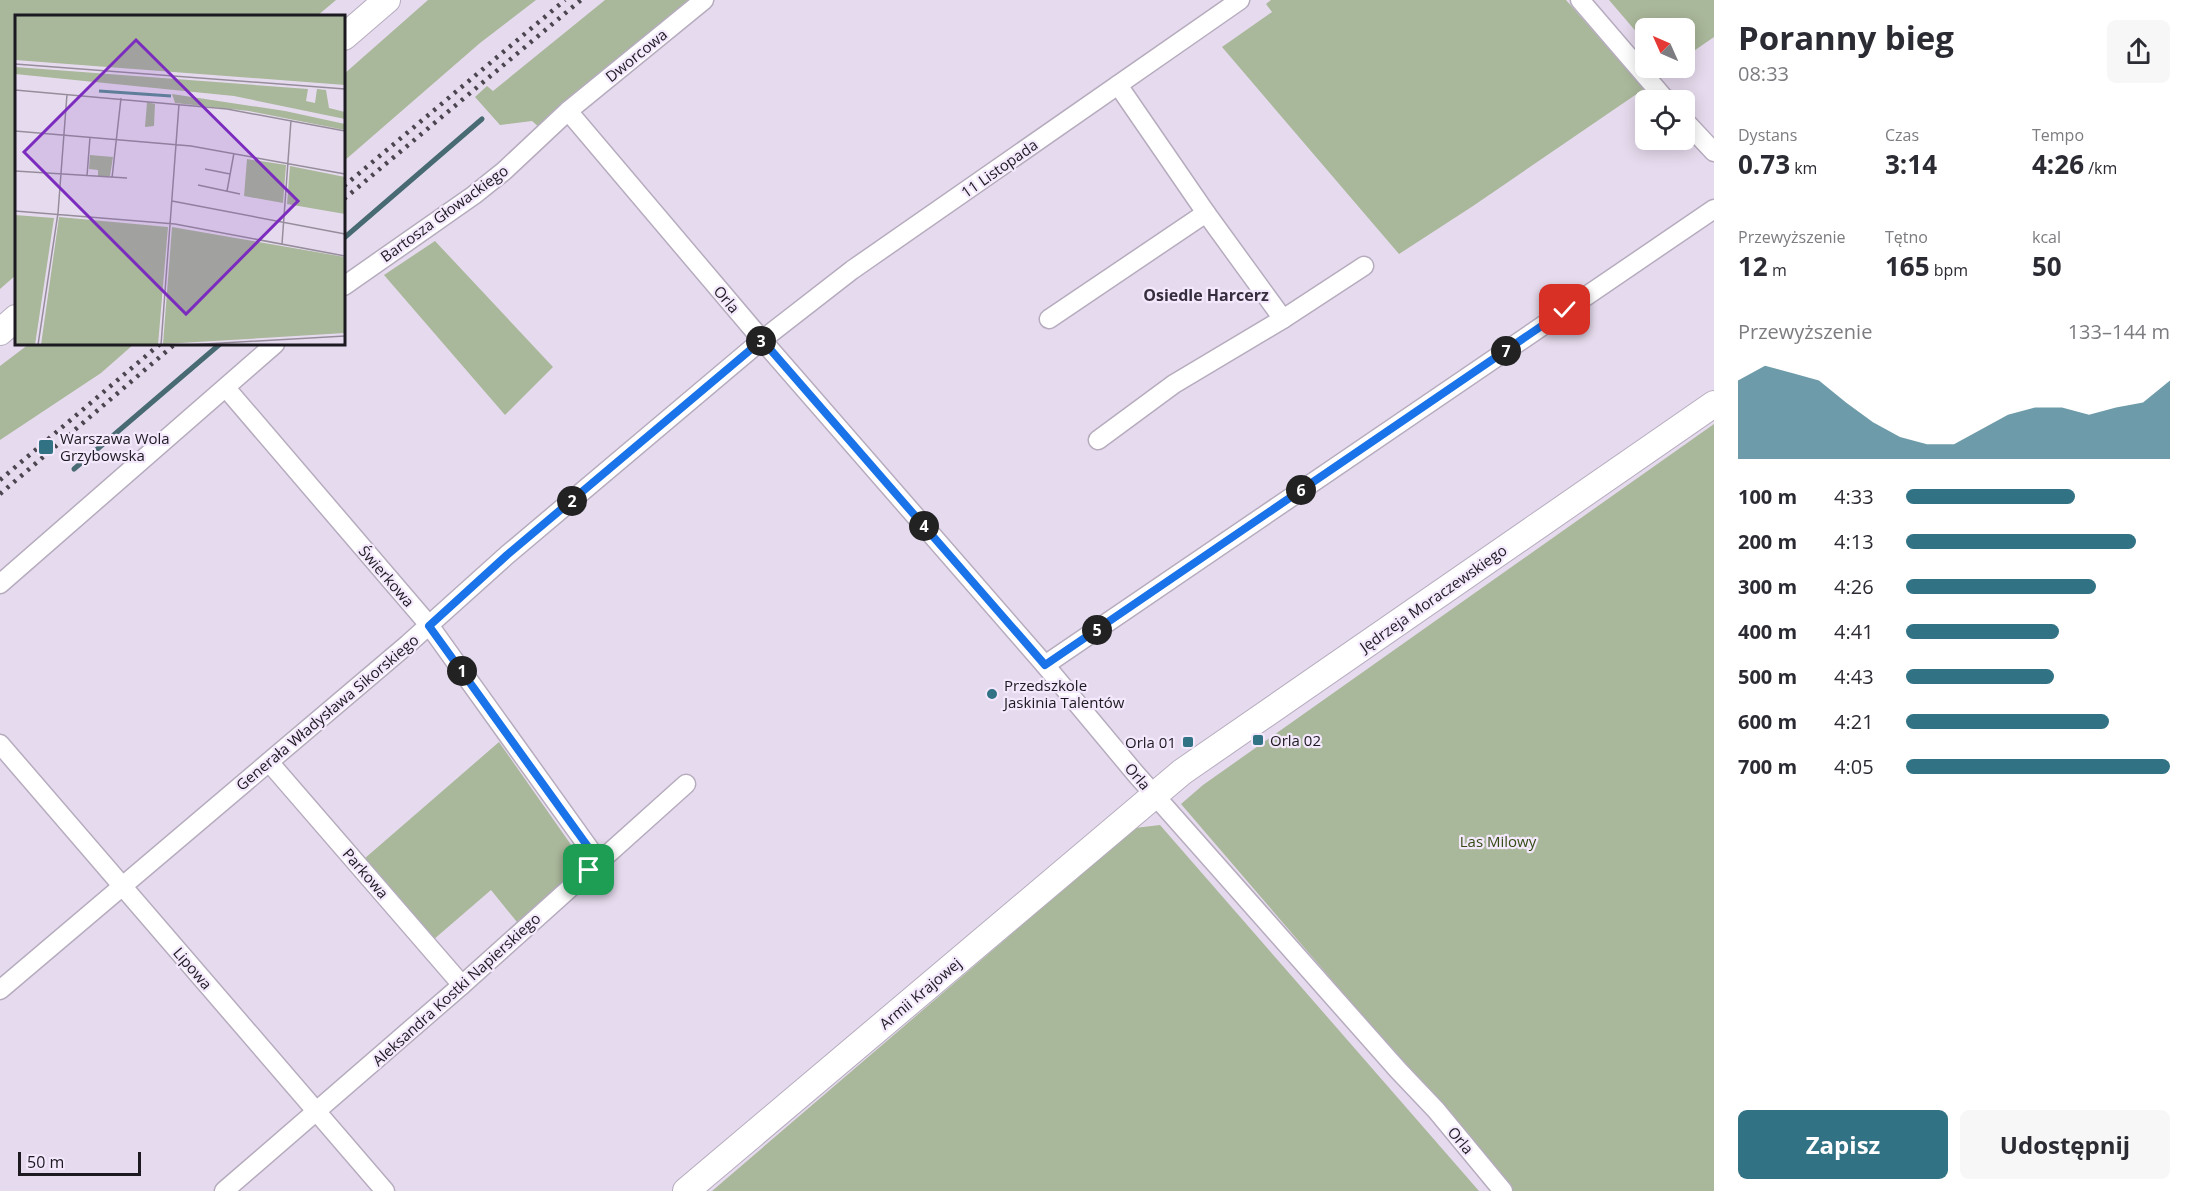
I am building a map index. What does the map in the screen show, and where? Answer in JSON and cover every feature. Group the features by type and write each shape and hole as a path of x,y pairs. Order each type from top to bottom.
{"street":[{"path":"345,36 387,0"},
{"name":"Dworcowa","path":"568,111 704,0"},
{"name":"11 Listopada","path":"762,340 852,270 1240,0"},
{"path":"1580,0 1657,90"},
{"path":"1118,85 1206,213 1283,319"},
{"name":"Bartosza Głowackiego","path":"345,285 474,195 519,158 568,111"},
{"name":"Orla","path":"568,111 762,340 1045,665 1154,795 1436,1110 1503,1191"},
{"path":"1695,132 1714,152"},
{"path":"1045,665 1714,209"},
{"path":"1049,320 1206,213"},
{"path":"1098,440 1174,384 1283,319 1364,266"},
{"path":"0,332 15,319"},
{"name":"Generała Władysława Sikorskiego","path":"0,990 429,626 507,555 762,340"},
{"path":"0,584 274,345"},
{"name":"Świerkowa","path":"226,388 429,626 599,862"},
{"name":"Jędrzeja Moraczewskiego","path":"1154,795 1214,749 1714,404"},
{"name":"Lipowa","path":"0,744 385,1191"},
{"name":"Parkowa","path":"269,762 462,985"},
{"name":"Aleksandra Kostki Napierskiego","path":"224,1191 462,985 686,784"},
{"name":"Armii Krajowej","path":"686,1191 1154,795"}],"green space":[{"path":"0,0 336,0 318,15 15,15 15,276 0,289"},
{"path":"428,0 536,0 480,43 345,160 345,73"},
{"path":"605,0 693,0 540,128 532,121 500,125 475,97 487,86 493,91"},
{"path":"1271,0 1566,0 1644,89 1635,90 1635,95 1399,254 1222,47 1272,12 1266,4"},
{"path":"1609,0 1714,0 1714,37 1695,50 1695,18 1635,18 1635,30"},
{"path":"435,241 553,367 505,415 384,275"},
{"path":"28,345 133,345 101,373 0,440 0,366"},
{"name":"Las Milowy","path":"1714,424 1714,1191 1513,1191 1181,804 1203,785"},
{"path":"499,742 581,859 581,867 517,922 491,890 433,940 364,859"},
{"path":"1160,825 1479,1191 712,1191 1135,828"}],"waterway":[{"path":"345,237 482,119"},
{"path":"74,469 219,345"}],"railway":[{"path":"345,185 565,0"},
{"path":"345,198 581,0"},
{"path":"0,480 159,345"},
{"path":"0,494 174,345"}],"place":[{"name":"Warszawa Wola Grzybowska","path":"46,447"},
{"name":"Przedszkole Jaskinia Talentów","path":"992,694"},
{"name":"Orla 02","path":"1258,740"},
{"name":"Orla 01","path":"1188,742"}],"district":[{"name":"Osiedle Harcerz","path":"1206,295"}],"route":[{"path":"589,870 599,862 429,626 507,555 762,340 1045,665 1565,310"}]}
